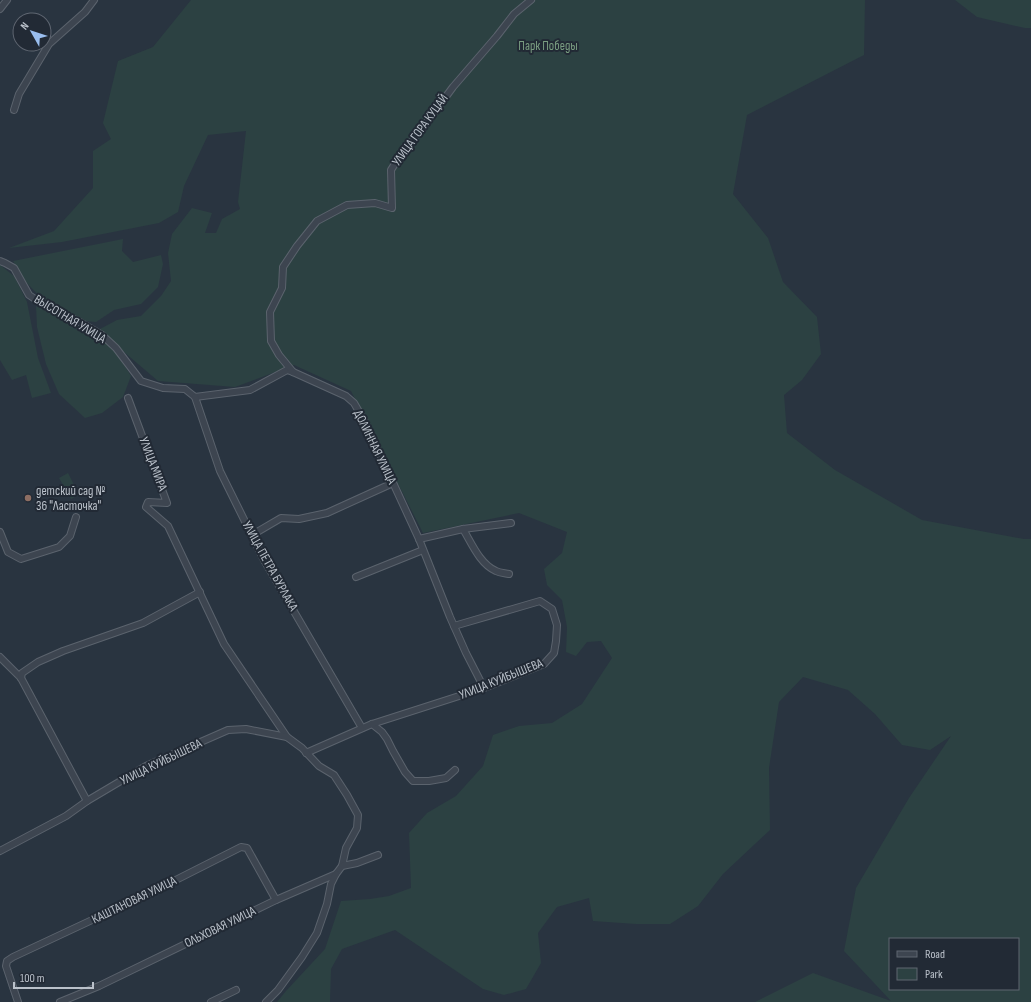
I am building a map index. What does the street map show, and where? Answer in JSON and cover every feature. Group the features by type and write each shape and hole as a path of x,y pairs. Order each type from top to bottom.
{"street":[{"path":"0,9 4,0"},
{"path":"0,9 7,0"},
{"path":"14,110 19,94 49,44 84,12 94,0"},
{"name":"УЛИЦА ГОРА КУЦАЙ","path":"293,372 270,341 270,312 282,288 283,268 297,246 316,221 347,205 375,203 392,208 391,170 403,151 422,129 453,86 497,36 514,14 531,0"},
{"name":"ВЫСОТНАЯ УЛИЦА","path":"0,261 14,268 29,294 38,302 102,335 116,348 141,381 163,388 185,389 195,397"},
{"path":"195,397 250,390 287,370 293,372"},
{"name":"ДОЛИННАЯ УЛИЦА","path":"293,372 346,396 354,403 365,422 419,539 454,626 484,688"},
{"name":"УЛИЦА ПЕТРА БУРЛАКА","path":"195,397 220,471 264,560 362,728"},
{"name":"УЛИЦА МИРА","path":"128,398 167,503 148,502 146,508 168,526 224,644 287,737"},
{"path":"252,535 281,518 299,519 326,513 393,483"},
{"path":"0,532 8,552 21,559 58,547 70,536 76,517"},
{"path":"419,539 463,529 511,523"},
{"path":"463,529 486,565 498,572 509,574"},
{"path":"356,577 423,550"},
{"path":"21,678 22,673 38,662 63,651 142,623 200,592"},
{"name":"УЛИЦА КУЙБЫШЕВА","path":"306,753 372,724 484,688 544,664 554,654 557,625 552,609 540,601 454,626"},
{"path":"0,657 21,678 87,801"},
{"path":"372,724 382,732 402,767 413,781 429,781 446,778 455,770"},
{"name":"УЛИЦА КУЙБЫШЕВА","path":"0,851 66,816 87,801 146,766 228,730 246,729 287,737 302,748 319,766 334,775 358,815 357,828 346,848 342,866"},
{"name":"КАШТАНОВАЯ УЛИЦА","path":"18,1002 6,966 7,961 154,891 241,847 247,848 276,900"},
{"path":"342,866 356,863 378,855"},
{"name":"ОЛЬХОВАЯ УЛИЦА","path":"60,1002 99,986 276,900 336,874 342,866"},
{"path":"266,1002 278,990 302,957 317,932 327,904 331,884 336,874"},
{"path":"211,1002 236,990"}],"green space":[{"name":"Парк Победы","path":"191,0 865,0 864,55 747,115 733,194 768,238 783,282 817,317 821,354 802,380 784,395 787,433 835,470 922,520 1024,539 1031,539 1031,1002 755,1002 813,973 891,1001 844,951 856,888 909,798 951,736 930,750 902,745 875,714 848,690 803,677 779,702 769,768 770,830 723,874 698,906 670,924 636,924 593,921 589,898 557,907 538,933 541,963 526,989 504,995 483,989 395,930 342,949 331,969 330,1002 277,1002 325,949 341,901 389,896 411,888 409,833 427,813 456,796 483,766 493,735 519,726 552,723 582,704 612,658 601,641 587,642 576,656 566,652 567,627 562,600 547,585 544,569 562,553 567,532 519,513 423,533 351,391 294,365 235,387 158,381 100,329 117,320 141,316 161,296 171,281 168,253 172,234 192,208 212,213 205,233 216,233 222,219 240,209 238,202 246,131 208,135 184,186 178,212 159,223 62,242 9,248 54,231 93,188 93,151 111,139 103,123 118,61 153,47"},
{"path":"955,0 1031,0 1031,28 977,17"},
{"path":"123,239 122,251 133,262 161,255 163,264 158,287 141,304 114,310 96,322 85,321 45,302 25,281 13,261"},
{"path":"0,265 14,276 27,302 38,358 51,393 32,398 26,375 12,380 0,360"},
{"path":"36,306 94,334 115,350 131,376 123,397 102,413 85,418 59,394 46,364 37,327"},
{"path":"68,473 79,495 71,499 59,478"}],"place":[{"name":"детский сад № 36 \"Ласточка\"","path":"28,498"}]}
